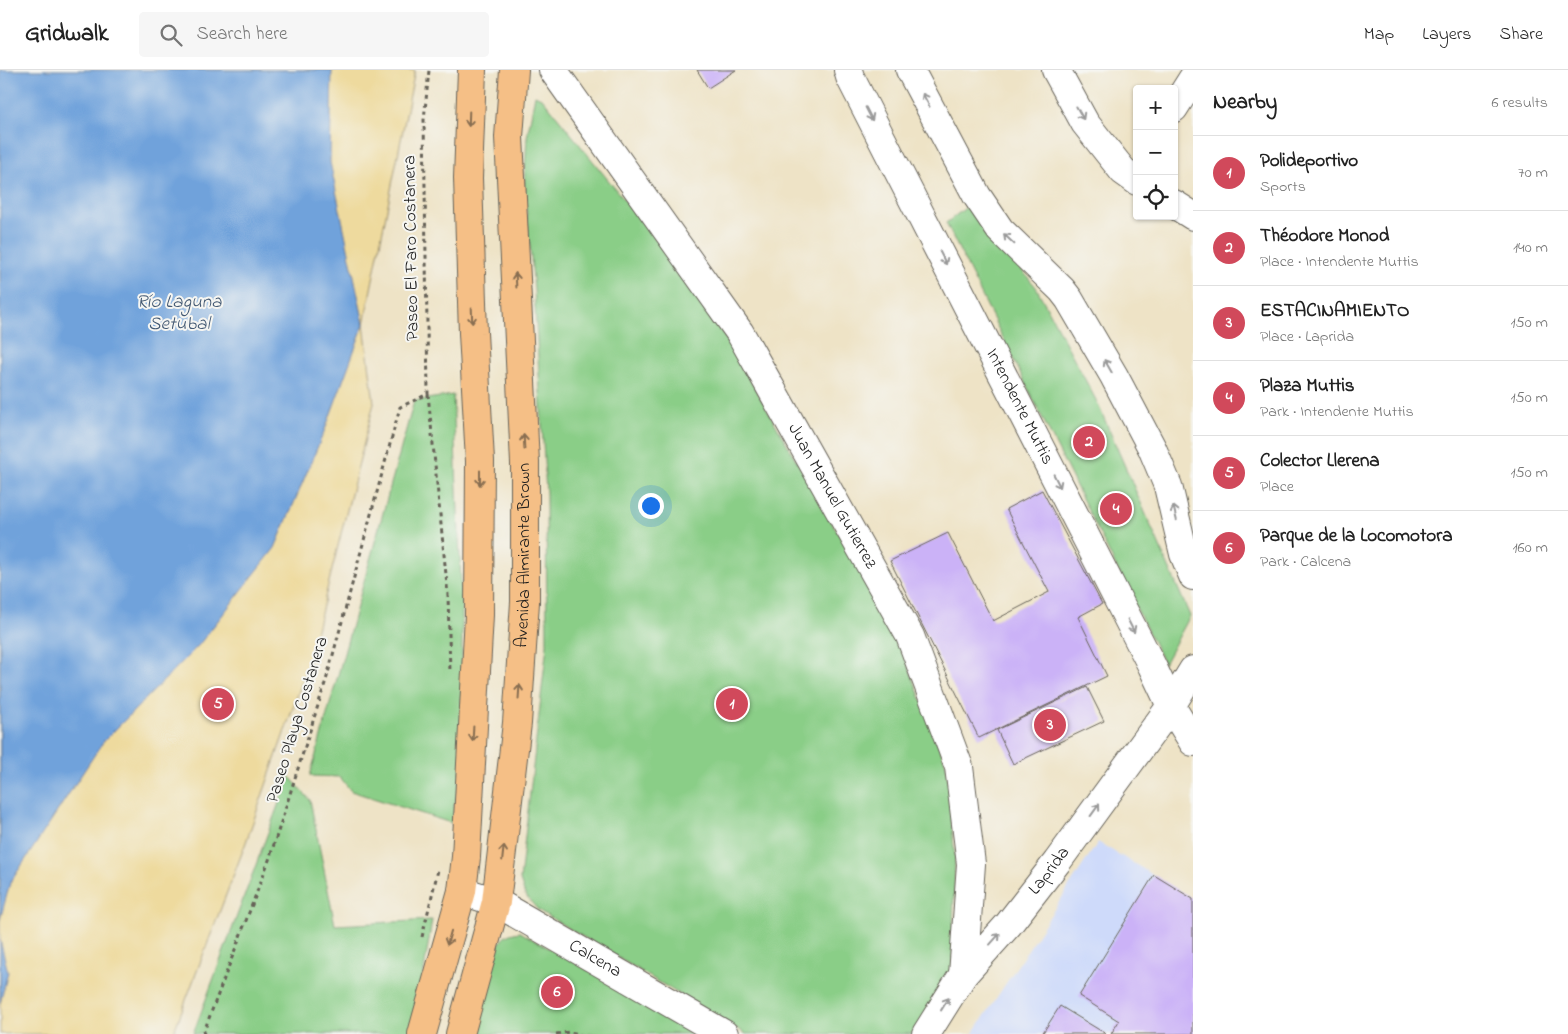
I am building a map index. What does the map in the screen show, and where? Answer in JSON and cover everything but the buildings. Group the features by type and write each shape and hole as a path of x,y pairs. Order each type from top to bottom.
{"main road":[{"path":"422,1034 462,891 467,847 480,605 480,461 473,332 468,178 472,70"},
{"name":"Avenida Almirante Brown","path":"460,1034 496,902 517,723 525,602 525,463 509,137 514,70"}],"street":[{"name":"Juan Manuel Gutierrez","path":"553,70 740,333 910,636 959,767 971,864 963,975"},
{"name":"Intendente Muttis","path":"848,70 1152,666 1170,706 1193,742"},
{"path":"910,70 989,215 1000,230 1069,299 1114,376 1152,448 1168,486 1184,554 1193,576"},
{"path":"1056,70 1085,123 1123,171 1133,175"},
{"path":"1178,102 1193,78"},
{"path":"1178,207 1193,216"},
{"name":"Laprida","path":"926,1034 963,975 1008,925 1057,862 1170,706 1193,670"},
{"name":"Calcena","path":"462,891 496,902 724,1034"}],"path":[{"name":"Paseo El Faro Costanera","path":"429,70 424,120 428,394 448,595 450,681"},
{"name":"Paseo Playa Costanera","path":"203,1034 269,860 327,677 400,407 428,394"},
{"path":"421,941 439,867"},
{"path":"556,1034 569,1032 580,1034"}],"shaded area":[{"path":"1098,842 1193,899 1193,1034 973,1034"}],"green space":[{"path":"535,95 543,99 671,258 722,331 896,634 946,764 955,858 952,969 918,1034 746,1034 538,910 525,895 520,880 547,645 546,493 534,289 524,186 527,137"},
{"path":"968,206 1036,287 1097,402 1190,616 1164,664 946,223"},
{"path":"453,395 462,606 462,769 451,823 351,791 340,777 310,776 414,401"},
{"path":"289,776 310,800 335,925 432,920 417,1015 412,1034 193,1034"},
{"path":"520,932 702,1034 469,1034 495,950 505,937"}],"sand":[{"name":"Río Laguna Setubal","path":"198,70 415,70 364,324 374,403 308,665 245,845 173,1034 0,1034 0,549"}],"water":[{"name":"Río Laguna Setubal","path":"0,70 332,70 330,162 364,324 326,427 275,548 198,646 103,742 10,883 0,920"},
{"path":"0,940 8,972 0,1004"}],"place":[{"name":"Théodore Monod","path":"1089,442"},
{"name":"Plaza Muttis","path":"1116,509"},
{"name":"Colector Llerena","path":"218,704"},
{"name":"Polideportivo","path":"732,704"},
{"name":"ESTACINAMIENTO","path":"1050,725"},
{"name":"Parque de la Locomotora","path":"557,992"}]}
